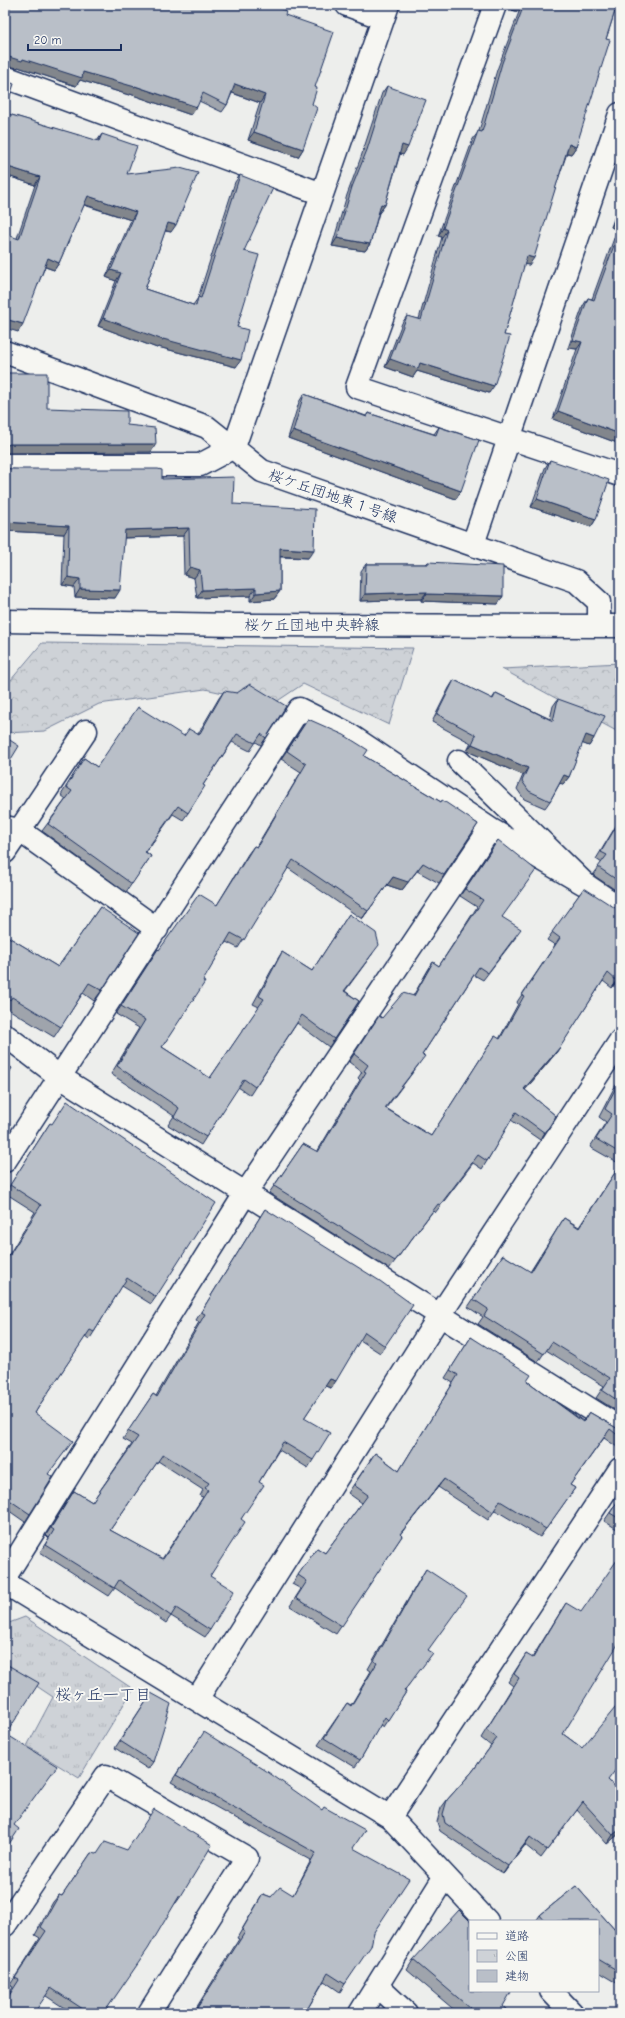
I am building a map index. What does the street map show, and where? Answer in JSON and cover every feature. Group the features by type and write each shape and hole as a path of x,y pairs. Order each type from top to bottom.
{"street":[{"path":"5,465 200,465 234,447 385,12 347,5"},
{"path":"495,5 357,387 620,475"},
{"path":"5,77 322,194"},
{"path":"473,544 620,114"},
{"name":"桜ケ丘団地東１号線","path":"5,352 206,427 234,447 262,471 576,581 598,602 599,626"},
{"name":"桜ケ丘団地中央幹線","path":"5,621 236,625 620,626"},
{"path":"5,1161 299,709 345,732 490,829 586,885 620,908"},
{"path":"5,852 12,828 86,731"},
{"path":"459,761 586,885"},
{"path":"12,828 157,929"},
{"path":"485,1920 390,1817 6,1585 245,1194 490,829"},
{"path":"5,1035 60,1077 620,1428"},
{"path":"197,1699 440,1315 620,1041"},
{"path":"390,1817 620,1469"},
{"path":"5,1925 106,1776 247,1858 149,2013"},
{"path":"360,2013 445,1876"},
{"path":"377,1986 406,2013"},
{"path":"552,1992 572,2013"}],"green space":[{"path":"42,643 413,648 389,725 303,684 273,704 205,689 99,704 45,731 5,733 5,687"},
{"path":"620,663 620,733 502,669"},
{"path":"25,1617 133,1689 79,1778 27,1746 53,1697 5,1665 5,1628 9,1623"}],"building":[{"path":"5,5 271,5 286,11 285,15 334,32 315,87 317,88 312,104 317,108 303,149 254,132 265,95 235,84 227,105 203,93 197,107 135,86 83,72 82,78 23,59 22,61 9,57 5,59"},
{"path":"524,5 617,5 606,39 610,40 576,147 569,144 534,258 527,256 504,335 510,336 494,386 420,363 418,369 390,359 407,316 421,320 447,230 443,228 478,131 482,132 502,63"},
{"path":"5,80 14,84 5,111"},
{"path":"387,86 426,100 408,147 402,145 385,205 381,204 370,244 337,238 352,187 367,150"},
{"path":"5,113 99,141 102,134 137,146 127,174 180,168 198,173 176,225 168,223 145,289 196,306 198,297 201,298 240,175 273,188 244,251 259,255 237,327 248,330 241,360 163,340 103,318 121,273 111,270 136,212 88,196 59,263 48,258 23,324 5,319 5,234 19,239 40,177 5,166"},
{"path":"620,208 620,221 616,219"},
{"path":"620,229 620,434 558,411 582,342 573,340 588,298 594,300"},
{"path":"5,373 47,373 47,408 127,411 127,425 155,428 156,444 10,444 5,446"},
{"path":"304,394 367,417 368,413 436,435 439,427 479,440 461,491 293,431"},
{"path":"550,460 609,480 596,519 537,499"},
{"path":"5,468 158,469 162,470 162,479 234,477 233,504 315,509 314,550 280,548 280,591 256,593 256,588 202,590 200,570 190,567 189,528 125,530 120,590 80,589 80,579 68,577 69,526 5,522"},
{"path":"428,562 503,566 503,596 426,594 427,592 365,594 366,564 428,564"},
{"path":"454,680 493,699 496,693 553,721 558,699 605,716 594,738 586,735 569,777 564,775 550,801 529,791 522,781 528,768 472,744 476,735 437,714"},
{"path":"250,684 286,706 266,738 261,734 255,743 237,734 203,785 205,786 188,813 178,806 145,852 151,856 132,884 48,824 72,791 66,787 84,758 97,767 138,707 184,736 189,729 199,735 224,691 237,693"},
{"path":"308,719 344,735 368,750 364,756 441,802 442,800 478,824 444,875 423,863 408,882 393,877 368,911 293,860 244,940 231,933 203,981 205,982 162,1047 210,1078 264,999 259,996 282,952 312,971 349,914 376,933 379,945 344,991 359,1001 334,1039 302,1015 255,1087 244,1079 206,1137 174,1117 179,1108 117,1066 145,1020 121,1006 158,949 159,950 199,894 217,905 254,846 257,847 306,764 287,751"},
{"path":"5,737 19,746 5,769"},
{"path":"620,820 620,882 598,867 607,855 601,852"},
{"path":"498,840 536,870 502,917 521,929 488,973 479,967 422,1055 425,1056 385,1108 431,1136 495,1036 500,1039 524,996 522,995 560,938 552,932 584,888 620,911 620,977 617,981 608,973 561,1046 524,1089 556,1116 545,1133 516,1112 487,1161 478,1155 440,1205 438,1204 395,1261 274,1186 303,1144 318,1152 366,1072 364,1071 368,1065 354,1054 379,1016 382,1018 403,993 414,996 433,962 439,966 483,900 465,889"},
{"path":"100,907 139,933 102,990 89,983 61,1027 12,997 10,1000 5,997 5,935 58,967"},
{"path":"5,1063 12,1068 5,1080"},
{"path":"620,1080 620,1153 596,1139 612,1114 605,1109"},
{"path":"67,1101 216,1203 156,1297 127,1278 94,1332 90,1330 35,1413 73,1441 48,1474 53,1477 30,1514 5,1497 5,1262 41,1205 10,1185 50,1123 52,1124"},
{"path":"620,1165 620,1402 602,1390 610,1378 552,1342 544,1354 484,1316 488,1309 473,1299 503,1255 531,1272 564,1218 579,1228"},
{"path":"265,1209 380,1281 413,1305 385,1346 365,1332 336,1381 330,1379 304,1418 330,1433 313,1460 283,1442 259,1482 264,1485 241,1519 245,1522 210,1576 234,1591 210,1630 176,1608 171,1616 119,1580 114,1588 45,1545 54,1530 51,1528 74,1491 92,1502 138,1437 128,1431 153,1394 157,1397 205,1314 201,1312","holes":["163,1454 209,1483 205,1488 208,1490 163,1559 110,1530"]},
{"path":"471,1337 531,1375 527,1381 583,1422 589,1412 620,1430 620,1437 610,1429 570,1485 575,1488 546,1529 500,1501 493,1512 444,1479 400,1534 402,1536 342,1626 296,1598 307,1581 298,1575 317,1548 325,1553 368,1495 354,1485 375,1453 399,1471 458,1375 450,1370"},
{"path":"620,1498 620,1519 610,1513"},
{"path":"617,1560 620,1562 620,1641 563,1734 582,1748 620,1702 620,1764 608,1780 620,1791 620,1829 613,1835 583,1802 547,1850 530,1837 508,1866 445,1823 443,1814 447,1800 472,1772 497,1738 486,1730 519,1678 514,1674 526,1654 533,1658 566,1603 581,1612"},
{"path":"426,1569 467,1596 428,1650 433,1653 404,1691 406,1692 388,1720 385,1717 360,1760 324,1738 347,1703 351,1706 377,1663 374,1661"},
{"path":"6,1664 39,1683 6,1734 57,1766 14,1825 19,1829 5,1850 5,1665"},
{"path":"151,1693 171,1704 153,1762 120,1741"},
{"path":"204,1732 265,1770 322,1810 324,1807 365,1830 353,1848 409,1879 374,1932 371,1946 345,1984 328,1973 305,2013 194,2013 245,1932 242,1930 263,1894 271,1897 280,1887 293,1895 316,1853 176,1775"},
{"path":"154,1809 212,1845 148,1949 104,2013 89,2013 51,1988 34,2013 5,2013 5,2002 19,1980 15,1978 46,1931 41,1927 59,1895 62,1896 91,1853 97,1854 105,1842 127,1850"},
{"path":"576,1886 615,1930 620,1921 620,1972 599,1960 599,1920 544,1920 540,1915"},
{"path":"459,1910 469,1920 469,1992 511,1992 503,2006 509,2013 469,2013 470,2008 413,1960"}],"district":[{"name":"桜ヶ丘一丁目","path":"103,1695"}]}
